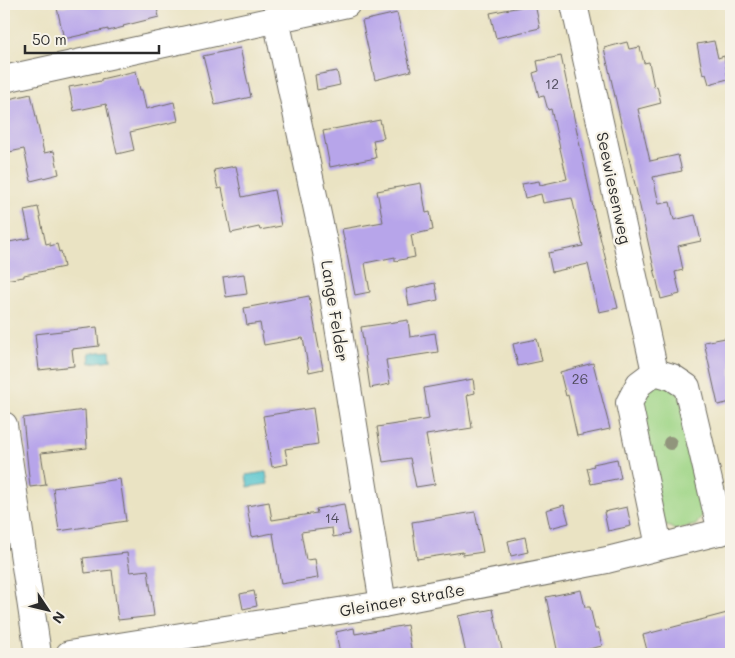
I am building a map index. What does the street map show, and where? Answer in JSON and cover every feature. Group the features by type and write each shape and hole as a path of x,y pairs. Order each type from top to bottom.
{"street":[{"path":"4,80 347,4"},
{"name":"Seewiesenweg","path":"574,4 655,372"},
{"name":"Lange Felder","path":"276,19 326,252 383,604"},
{"path":"659,546 629,403 639,384 655,372 672,377 688,386 726,531"},
{"path":"4,425 38,654"},
{"name":"Gleinaer Straße","path":"69,654 383,604 607,560 726,531"}],"green space":[{"path":"651,381 678,389 707,507 696,525 675,530 663,523 638,404"}],"water":[{"path":"110,351 111,360 90,363 89,353"},
{"path":"266,472 268,484 248,487 246,475"}],"building":[{"path":"75,4 156,4 159,17 108,31 108,29 64,39 57,8"},
{"path":"535,4 540,28 496,38 490,13"},
{"path":"397,13 411,71 375,80 362,21"},
{"path":"714,41 718,58 724,56 728,79 709,84 706,74 703,75 697,44"},
{"path":"627,42 629,49 640,47 644,63 649,62 654,87 657,86 661,103 638,109 650,161 678,155 682,171 653,177 659,204 670,202 674,220 695,215 701,241 678,246 683,270 675,272 680,294 661,299 604,48"},
{"path":"240,48 251,97 215,105 203,56"},
{"path":"561,56 595,217 618,308 599,312 588,264 552,272 548,253 583,246 572,198 543,203 541,194 525,198 522,184 539,181 540,185 567,179 551,109 548,110 544,96 539,97 533,73 539,71 537,61"},
{"path":"136,71 146,109 174,102 178,121 130,132 134,150 117,154 106,104 74,111 69,87 101,81 101,79"},
{"path":"337,71 340,85 317,90 315,75"},
{"path":"31,94 44,153 54,151 59,174 31,181 24,149 9,152 4,150 4,100"},
{"path":"380,120 384,138 373,140 376,158 330,167 323,131"},
{"path":"236,166 242,197 274,190 281,226 260,230 259,227 231,233 222,188 218,189 214,170"},
{"path":"421,183 426,213 430,212 433,230 411,235 415,257 395,261 395,257 365,263 370,292 355,295 342,229 383,222 377,191"},
{"path":"38,207 46,244 50,243 50,246 57,244 59,252 61,251 64,267 4,280 4,243 30,238 24,210"},
{"path":"244,274 247,294 226,297 223,277"},
{"path":"435,283 438,300 409,306 406,289"},
{"path":"309,296 323,369 309,372 303,338 264,345 260,323 247,325 244,308"},
{"path":"408,320 410,337 435,333 438,352 386,360 390,384 370,388 361,327"},
{"path":"97,327 99,346 72,349 74,366 39,370 35,334"},
{"path":"731,337 731,402 718,405 704,342"},
{"path":"537,339 542,361 518,366 513,344"},
{"path":"593,363 610,429 577,436 568,395 566,396 560,372"},
{"path":"473,379 475,393 467,395 472,428 426,435 435,484 416,487 410,458 383,462 377,427 429,419 424,388"},
{"path":"313,408 318,444 285,449 288,464 272,467 263,416"},
{"path":"85,410 87,448 41,453 46,485 30,487 23,418"},
{"path":"617,459 621,478 591,484 587,468 594,466 593,464"},
{"path":"120,479 126,521 59,531 53,488"},
{"path":"269,502 272,520 317,513 316,509 344,504 349,534 333,537 332,528 301,532 306,560 315,559 318,578 281,584 273,533 252,537 247,506"},
{"path":"564,505 569,523 550,528 546,510"},
{"path":"627,507 631,526 608,531 604,512"},
{"path":"475,512 483,552 463,555 463,552 417,559 412,522"},
{"path":"525,537 528,552 511,556 508,541"},
{"path":"127,553 130,572 148,570 154,616 118,620 112,570 85,573 83,558"},
{"path":"581,590 585,607 590,607 595,629 598,629 602,646 576,652 576,654 558,654 546,597"},
{"path":"254,591 257,606 243,609 240,594"},
{"path":"493,609 503,654 466,654 458,616"},
{"path":"731,612 731,654 648,654 643,635"},
{"path":"407,625 412,654 373,654 372,650 340,654 336,632 354,628 355,634"}]}
